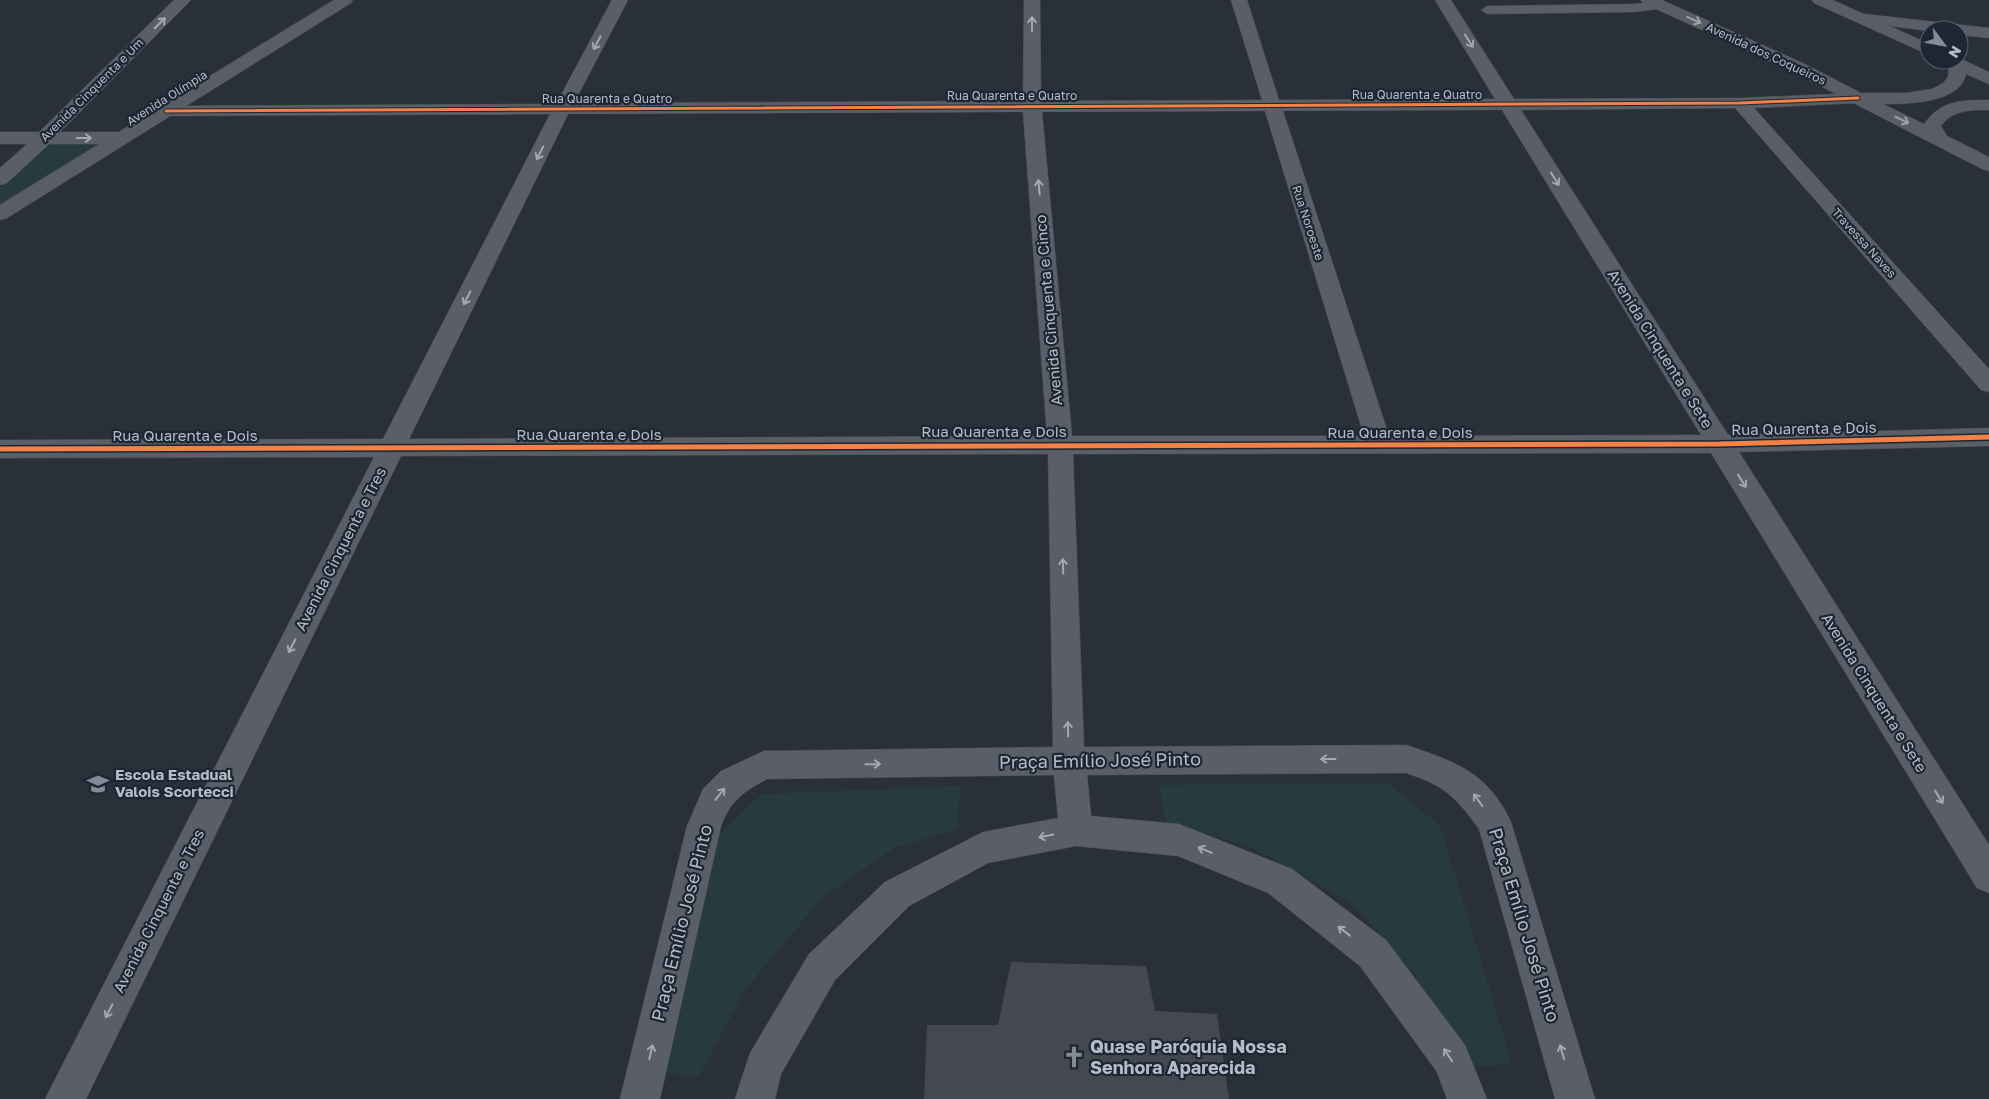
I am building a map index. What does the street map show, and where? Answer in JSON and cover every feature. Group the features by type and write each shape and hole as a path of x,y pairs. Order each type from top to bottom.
{"main road":[{"name":"Avenida Olímpia","path":"0,214 345,0"},
{"path":"1820,0 1919,45"},
{"name":"Avenida dos Coqueiros","path":"1655,3 1799,68 1989,165"},
{"path":"1969,69 1989,79"},
{"path":"1858,98 1911,98 1930,95 1946,90 1955,82 1960,74 1958,70"},
{"path":"1940,140 1932,126 1938,116 1951,109 1970,105 1989,105"}],"street":[{"name":"Avenida Cinquenta e Um","path":"0,179 183,0"},
{"name":"Avenida Cinquenta e Tres","path":"65,1099 562,109 620,0"},
{"name":"Avenida Cinquenta e Cinco","path":"1032,0 1032,106 1060,445 1069,760 1076,830"},
{"name":"Rua Noroeste","path":"1238,0 1270,106 1379,445"},
{"name":"Avenida Cinquenta e Sete","path":"1444,0 1989,876"},
{"path":"1865,19 1989,33"},
{"name":"Rua Quarenta e Quatro","path":"166,111 1740,103 1858,98"},
{"name":"Travessa Naves","path":"1740,103 1989,384"},
{"path":"0,138 122,138"},
{"name":"Rua Quarenta e Dois","path":"0,449 1719,444 1989,438"},
{"name":"Praça Emílio José Pinto","path":"640,1099 704,826 715,800 732,781 764,766 1069,760 1406,759 1442,771 1471,790 1494,822 1575,1099"},
{"path":"755,1099 764,1067 822,967 897,894 983,848 1076,830 1179,840 1280,881 1373,953 1452,1059 1468,1099"}],"lane":[{"path":"1487,10 1635,8 1655,3"}],"green space":[{"path":"106,142 0,209 0,187 48,143"},
{"path":"1387,783 1440,825 1512,1063 1473,1068 1414,974 1353,904 1251,847 1166,822 1159,785"},
{"path":"961,786 957,829 894,848 823,897 748,986 699,1076 658,1074 718,835 762,794"}],"building":[{"name":"Quase Paróquia Nossa Senhora Aparecida","path":"1011,962 1146,966 1155,1011 1217,1014 1229,1099 924,1099 927,1025 998,1025"}],"cycle path":[{"path":"166,111 1740,103 1858,98"},
{"path":"0,449 1719,444 1989,437"}],"place":[{"name":"Escola Estadual Valois Scortecci","path":"98,784"},
{"name":"Quase Paróquia Nossa Senhora Aparecida","path":"1074,1057"}]}
